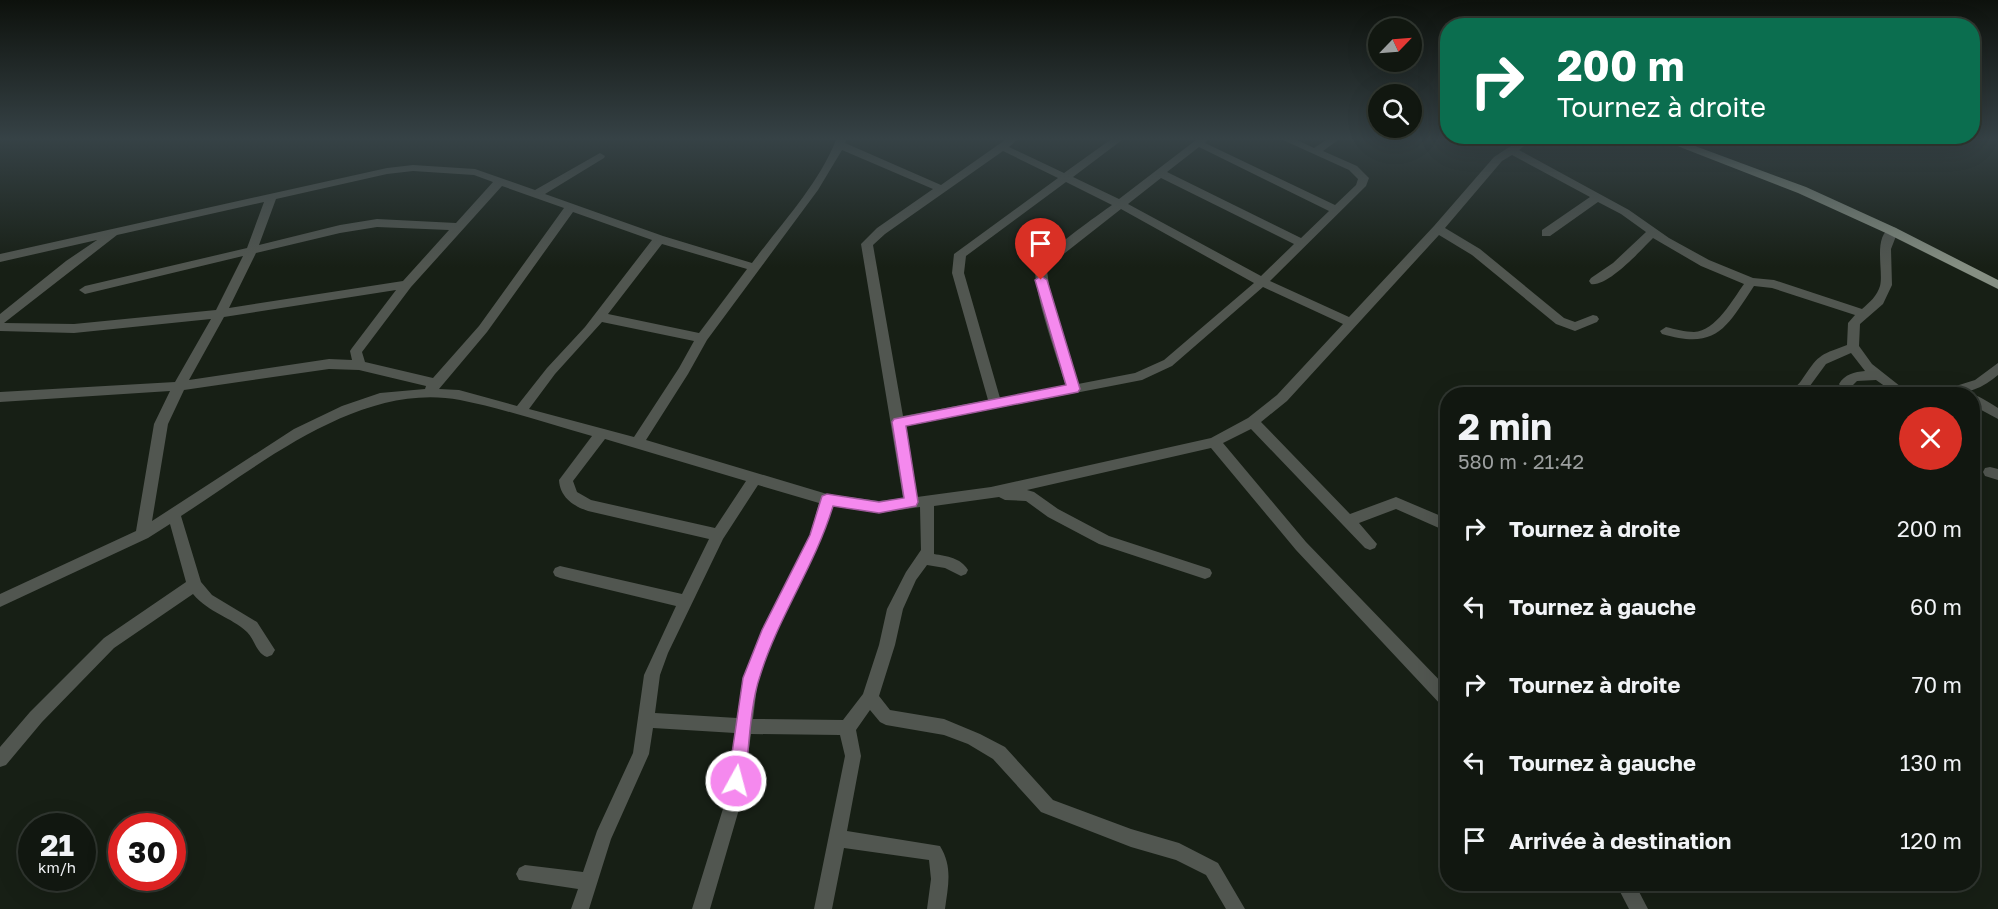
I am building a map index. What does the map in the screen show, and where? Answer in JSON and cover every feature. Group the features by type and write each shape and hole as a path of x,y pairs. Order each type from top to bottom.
{"main road":[{"path":"1782,182 1892,231 1998,285"}],"street":[{"path":"0,258 338,182"},
{"path":"335,364 356,351 407,284 499,182"},
{"path":"507,182 570,208 659,239 756,268"},
{"path":"537,194 556,182"},
{"path":"637,443 702,339 817,182"},
{"path":"925,182 942,189"},
{"path":"824,909 853,756 847,728 870,698 887,645 895,609 928,551 919,502 899,422 867,244 870,238 951,182"},
{"path":"995,404 958,273 958,261 966,247 1058,182"},
{"path":"1077,182 1262,282 1351,323"},
{"path":"1073,389 1046,298 1041,271 1047,261 1148,182"},
{"path":"1179,182 1302,243"},
{"path":"1281,182 1335,209"},
{"path":"899,422 1138,376 1168,363 1262,282 1362,182"},
{"path":"0,397 178,386 335,364 359,365 459,396 602,433 756,477 827,500 879,507 991,493 1214,442 1253,422 1282,398 1438,230 1478,182"},
{"path":"1571,182 1705,263 1751,282 1774,284 1865,314"},
{"path":"1546,233 1598,197"},
{"path":"143,534 161,424 178,386 219,315 252,249 271,198"},
{"path":"0,601 143,534 299,433 346,410 380,398 431,388 483,329 570,208"},
{"path":"85,290 252,249 377,223 459,227"},
{"path":"0,320 70,264 119,230"},
{"path":"1438,230 1476,252 1560,321 1575,327 1593,320"},
{"path":"1595,281 1617,266 1654,231"},
{"path":"1892,231 1885,249 1886,285 1879,301 1854,323 1853,347 1868,367 1894,387"},
{"path":"520,411 600,317 659,239"},
{"path":"1666,331 1693,336 1708,333 1717,326 1751,282"},
{"path":"0,327 31,331 74,331 219,315 407,284"},
{"path":"600,317 702,339"},
{"path":"1804,387 1809,384 1814,370 1821,362 1853,347"},
{"path":"356,351 359,365"},
{"path":"1975,387 1998,368"},
{"path":"1848,387 1845,384 1854,377 1878,375"},
{"path":"1980,403 1998,414"},
{"path":"1253,422 1370,544"},
{"path":"602,433 566,480 566,489 571,496 588,505 718,535"},
{"path":"1214,442 1300,546 1440,693"},
{"path":"580,909 587,881 603,837 641,754 648,720 652,675 684,601 718,535 756,477"},
{"path":"991,493 1029,496 1053,513 1104,540 1205,573"},
{"path":"701,909 734,799 751,678 770,630 817,535 827,500"},
{"path":"1348,521 1396,503 1440,522"},
{"path":"174,515 194,585 207,600 252,627 267,650"},
{"path":"924,558 948,562 961,570"},
{"path":"560,572 684,601"},
{"path":"0,759 36,717 108,643 194,585"},
{"path":"870,698 886,717 944,727 999,753 1047,806 1131,838 1179,852 1212,869 1236,909"},
{"path":"648,720 743,726 847,728"},
{"path":"839,839 934,852 939,859 941,871 936,909"},
{"path":"525,874 587,881"},
{"path":"1628,891 1639,909"}],"route":[{"path":"736,781 751,678 770,630 789,596 817,535 827,500 879,507 911,502 899,422 1073,389 1041,280"}]}
